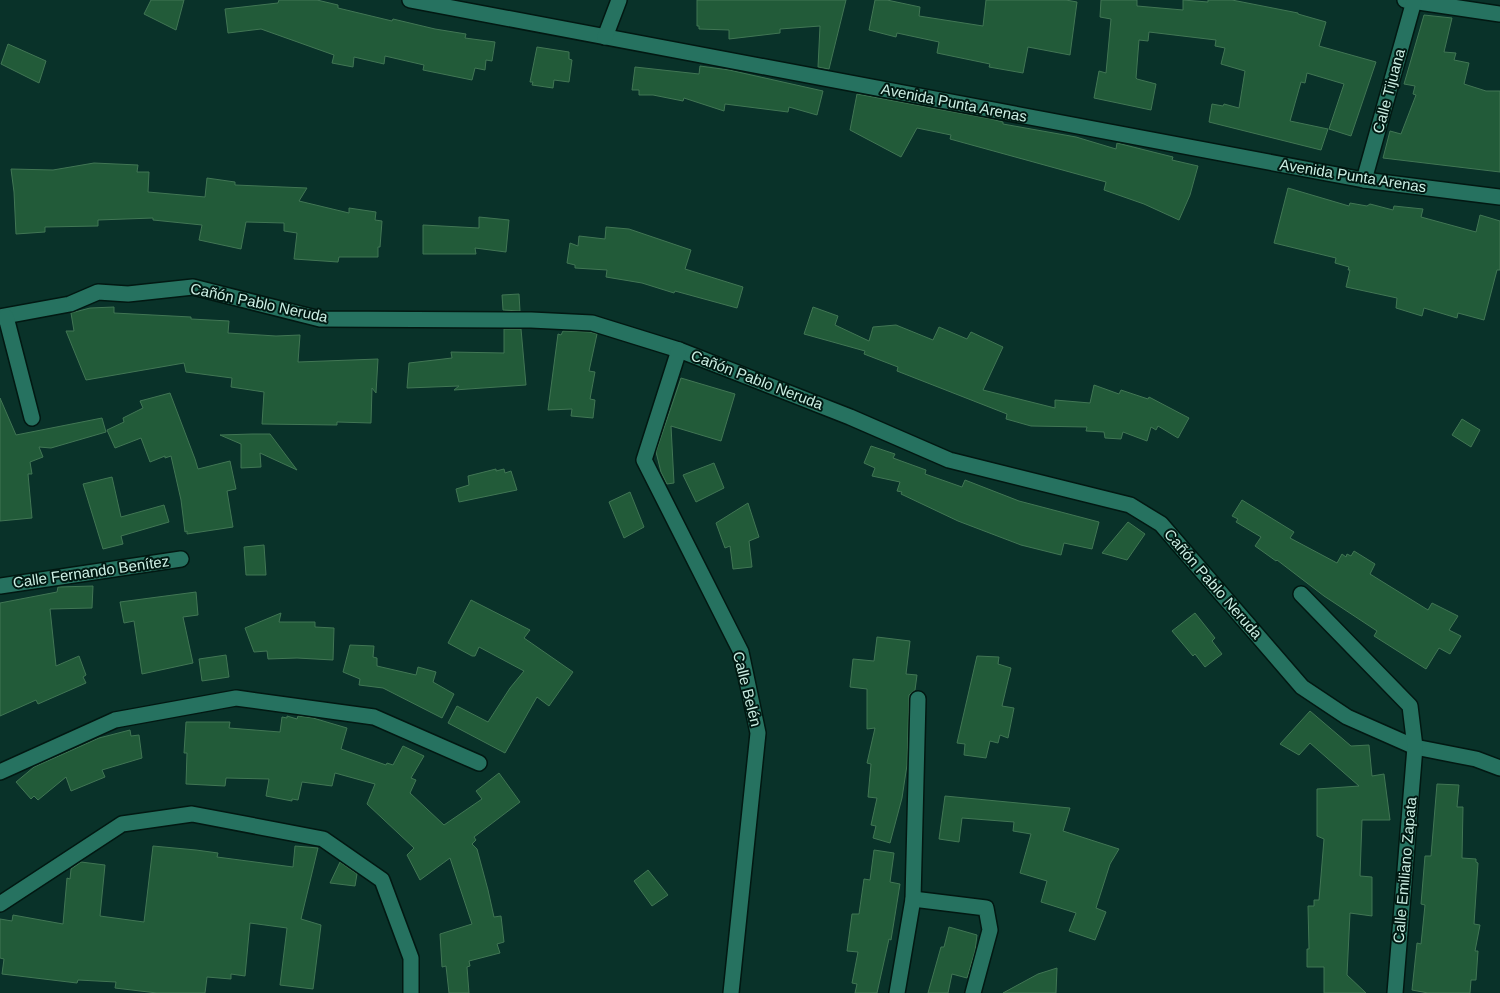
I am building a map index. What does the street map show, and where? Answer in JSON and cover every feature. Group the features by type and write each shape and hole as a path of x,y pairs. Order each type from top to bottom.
{"street":[{"name":"Avenida Punta Arenas","path":"410,0 1364,180 1500,197"},
{"path":"605,37 619,0"},
{"path":"1409,0 1500,14"},
{"name":"Calle Tijuana","path":"1364,180 1409,0"},
{"name":"Cañón Pablo Neruda","path":"3,317 70,304 98,292 128,294 193,287 320,319 531,320 592,323 679,350 850,417 949,460 1130,505 1161,524 1302,687 1347,717 1415,747 1476,760 1500,768"},
{"path":"3,317 32,418"},
{"name":"Calle Belén","path":"679,350 644,460 741,652 758,733 731,993"},
{"name":"Calle Fernando Benítez","path":"0,586 181,559"},
{"name":"Calle Emiliano Zapata","path":"1301,594 1410,706 1415,747 1395,993"},
{"path":"0,772 115,720 236,698 374,717 479,762"},
{"path":"897,993 913,899 918,699"},
{"path":"0,904 122,824 192,814 323,839 382,880 411,958 411,993"},
{"path":"913,899 986,908 990,930 973,993"}],"building":[{"path":"151,0 184,0 176,30 144,14"},
{"path":"279,0 317,0 338,5 338,8 392,21 393,19 466,34 465,38 495,42 492,61 486,60 485,70 475,68 472,80 423,70 424,65 385,56 384,64 354,57 353,67 332,63 334,55 261,29 228,33 225,9 278,3"},
{"path":"697,0 846,0 829,69 818,67 820,26 780,29 780,33 729,39 729,30 699,29 699,26 697,26"},
{"path":"875,0 887,0 920,7 919,16 983,26 986,0 1066,0 1077,2 1070,55 1028,47 1023,73 989,67 990,64 937,53 939,42 897,33 896,37 869,30"},
{"path":"1101,0 1137,0 1137,6 1183,10 1183,0 1208,2 1208,0 1232,0 1298,13 1326,22 1319,46 1376,62 1351,136 1329,129 1344,84 1307,73 1305,83 1301,82 1290,121 1328,129 1321,150 1209,122 1212,104 1223,106 1224,104 1239,108 1245,71 1221,64 1225,48 1215,46 1216,40 1149,32 1148,41 1139,40 1136,78 1156,84 1151,110 1094,98 1099,71 1106,73 1111,19 1100,17"},
{"path":"1424,15 1452,18 1444,52 1456,53 1454,60 1469,63 1464,84 1486,91 1500,91 1500,172 1383,158 1390,131 1401,134 1416,95 1413,94 1415,86 1404,84"},
{"path":"8,44 46,61 39,83 1,64"},
{"path":"537,47 569,52 569,59 572,60 569,82 554,80 553,88 532,85 533,82 530,82"},
{"path":"700,66 729,70 823,91 817,115 789,107 788,112 725,104 724,111 684,98 683,101 653,95 639,95 639,90 632,90 635,67 699,74"},
{"path":"857,94 1076,137 1116,149 1117,143 1173,157 1172,160 1198,166 1190,195 1179,220 1144,204 1104,190 1106,182 950,139 951,135 917,128 901,157 850,130"},
{"path":"94,163 138,165 137,172 149,172 148,192 205,197 207,178 235,182 235,185 307,188 299,201 349,213 349,208 376,212 375,220 382,221 378,257 339,257 338,262 294,259 297,233 284,231 284,223 246,222 241,249 199,240 202,225 153,220 153,218 98,220 98,226 45,227 45,232 16,234 11,169 53,170"},
{"path":"1288,188 1349,206 1350,203 1367,206 1370,204 1393,210 1394,206 1423,209 1421,217 1476,232 1480,215 1500,221 1500,270 1497,270 1484,320 1458,313 1457,318 1424,308 1422,316 1396,308 1397,298 1346,287 1349,267 1335,263 1336,258 1274,243"},
{"path":"479,217 509,220 506,252 475,248 476,254 423,254 423,225 479,228"},
{"path":"606,227 629,229 691,250 685,269 743,287 737,308 675,291 674,293 642,283 606,277 607,270 575,268 575,265 567,263 570,243 578,246 579,236 605,239"},
{"path":"519,294 520,311 503,310 502,295"},
{"path":"114,307 114,313 229,321 228,333 276,336 300,335 298,362 378,359 376,393 372,388 371,423 337,422 337,425 262,424 264,392 231,387 232,378 186,372 184,363 86,380 66,331 74,331 71,313 90,308"},
{"path":"813,307 838,316 835,325 869,341 873,327 896,325 933,340 939,327 967,339 971,332 1003,347 983,390 1055,408 1055,400 1090,403 1094,385 1119,394 1121,390 1148,399 1149,397 1189,418 1178,438 1158,426 1156,430 1151,427 1147,441 1123,432 1121,439 1105,438 1104,432 1086,431 1087,427 1031,426 1006,419 1007,414 897,371 898,367 864,354 865,351 804,334"},
{"path":"504,329 521,329 526,385 454,390 459,386 407,388 409,363 452,358 451,352 504,353"},
{"path":"563,331 597,334 589,371 595,372 590,399 595,400 593,418 571,416 572,409 548,410 558,334 561,335"},
{"path":"681,378 735,394 721,441 671,426 674,483 667,484 661,472 656,452"},
{"path":"170,393 198,469 230,461 236,489 227,491 233,527 187,534 187,531 185,532 181,500 171,456 165,458 165,456 150,462 141,438 115,448 107,430 124,422 123,418 143,408 140,401"},
{"path":"0,398 16,435 102,418 106,432 51,448 39,447 43,457 30,462 32,474 28,474 32,518 0,521"},
{"path":"1462,419 1480,430 1471,447 1452,435"},
{"path":"270,434 297,470 260,453 261,467 241,468 241,444 220,435"},
{"path":"871,446 895,454 893,458 926,470 925,474 962,487 965,480 1019,501 1099,522 1092,549 1064,543 1061,555 1021,545 958,521 901,494 902,492 897,491 900,482 872,476 875,468 864,463"},
{"path":"714,463 724,488 696,502 683,475"},
{"path":"496,469 496,471 504,469 505,473 511,471 517,490 459,502 456,489 469,485 468,476"},
{"path":"112,477 121,517 164,505 169,522 121,536 123,544 103,549 83,484"},
{"path":"630,492 644,527 624,538 609,502"},
{"path":"1242,500 1294,532 1290,538 1337,563 1342,554 1346,557 1347,554 1351,556 1354,551 1375,564 1370,574 1428,610 1432,603 1458,616 1449,630 1461,636 1450,654 1439,648 1426,669 1374,636 1377,631 1324,596 1277,560 1255,546 1261,537 1236,522 1238,519 1232,516"},
{"path":"748,503 759,537 749,541 752,567 733,569 730,546 725,548 716,523"},
{"path":"1128,522 1145,534 1127,560 1102,553"},
{"path":"264,545 266,575 246,575 244,547"},
{"path":"93,586 92,608 50,609 56,666 79,656 86,675 83,677 86,683 38,704 36,700 0,716 0,603 57,592 58,587"},
{"path":"196,592 198,615 183,617 193,663 142,674 134,621 124,623 120,602"},
{"path":"471,600 530,630 524,638 573,672 549,706 537,697 505,753 448,723 457,706 488,722 510,688 524,671 479,647 475,656 472,656 448,643"},
{"path":"281,613 279,622 315,622 315,627 334,628 333,660 268,659 267,651 254,652 245,628"},
{"path":"1195,613 1215,638 1212,641 1222,654 1205,667 1172,631"},
{"path":"877,637 910,641 906,674 917,675 915,690 909,695 907,765 902,798 890,843 873,838 876,826 871,825 877,798 868,797 871,764 867,763 875,728 867,729 867,689 850,687 853,659 874,661"},
{"path":"350,645 374,646 373,657 377,658 377,666 416,675 418,667 436,672 433,682 454,694 442,718 383,688 359,685 360,679 343,672"},
{"path":"226,655 229,677 202,681 199,659"},
{"path":"977,656 999,657 998,664 1011,668 1002,706 1014,708 1008,738 1000,735 998,743 990,741 986,758 964,755 965,744 957,743"},
{"path":"1310,711 1351,746 1369,745 1372,776 1384,774 1390,820 1362,820 1360,876 1372,877 1372,916 1350,913 1347,975 1366,993 1324,993 1324,967 1307,967 1307,949 1309,949 1308,906 1314,906 1314,900 1319,900 1324,839 1317,836 1317,789 1359,786 1310,743 1299,755 1280,744"},
{"path":"287,716 297,719 298,716 313,718 347,728 341,749 386,765 387,763 393,765 403,746 424,756 411,778 416,780 410,793 444,825 482,799 476,791 499,773 520,802 474,837 476,840 472,844 477,849 494,917 501,916 504,942 497,944 500,953 469,961 470,966 467,967 469,993 449,993 446,966 442,967 440,934 472,924 450,858 420,880 407,855 414,848 367,804 375,784 335,773 332,786 302,782 298,800 292,799 292,801 266,796 269,779 226,778 225,786 186,784 187,753 184,753 186,722 230,722 229,728 280,732 282,717 287,718"},
{"path":"130,730 131,736 139,735 142,758 102,770 105,777 71,791 66,777 38,800 34,796 31,799 16,782 34,767 99,738"},
{"path":"1437,784 1459,785 1457,807 1463,807 1462,858 1476,859 1478,863 1474,924 1480,925 1475,951 1478,951 1476,980 1471,980 1470,993 1428,993 1412,990 1417,943 1421,944 1425,905 1421,904 1425,856 1431,856"},
{"path":"945,796 1070,808 1063,831 1119,849 1110,864 1096,908 1106,912 1095,940 1069,931 1076,913 1041,902 1047,881 1020,873 1031,834 1013,831 1014,822 962,818 959,842 939,839"},
{"path":"153,846 218,853 217,857 293,867 295,846 318,848 301,919 321,925 313,989 280,985 287,928 250,923 245,976 231,974 231,979 207,977 205,993 157,993 115,988 116,982 78,980 77,983 2,974 4,959 0,958 0,919 12,921 13,915 63,924 67,878 70,879 71,869 81,862 105,865 100,916 144,922"},
{"path":"874,850 894,853 890,882 900,884 891,940 889,939 877,993 855,993 857,984 852,983 858,952 847,951 852,914 859,914 864,879 870,880"},
{"path":"340,862 357,874 355,886 330,883"},
{"path":"648,870 668,895 652,906 634,881"},
{"path":"949,927 977,935 975,951 967,978 952,974 948,993 928,993 941,947 944,947"},
{"path":"1057,968 1056,993 1003,993 1038,974"}]}
